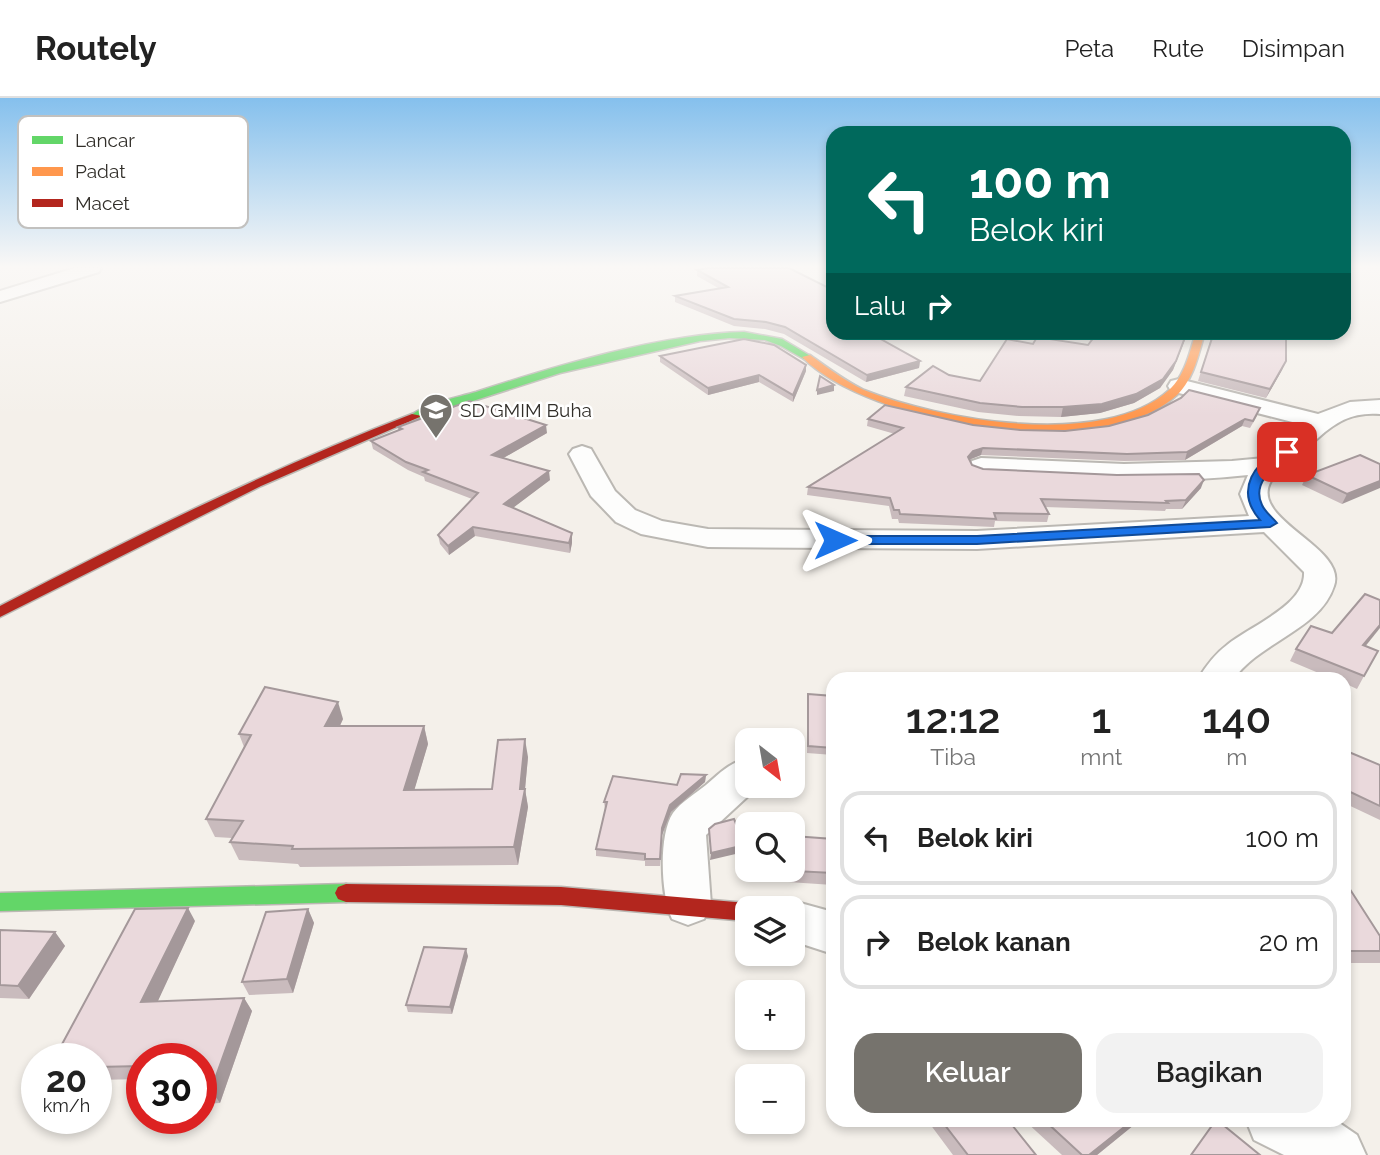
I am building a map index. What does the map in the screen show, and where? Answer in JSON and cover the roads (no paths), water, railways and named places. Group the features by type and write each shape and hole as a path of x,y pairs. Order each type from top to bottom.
{"main road":[{"path":"0,612 151,533 274,475 411,418 571,366 675,344 744,335 768,337 802,350 857,391 891,405 936,416 998,425 1076,425 1117,420 1169,398 1179,386 1198,340"},
{"path":"0,902 239,894 498,894 688,905 735,911"}],"street":[{"path":"1179,386 1322,422"},
{"path":"1221,672 1234,656 1299,610 1319,587 1321,572 1308,555 1270,523 1256,507 1253,493 1255,481 1268,465 1340,410 1354,406 1380,407"},
{"path":"582,454 591,464 607,500 622,513 653,527 708,538 977,540 1270,523"},
{"path":"981,466 1104,473 1231,470 1268,465"},
{"path":"688,905 685,835 689,822 735,783"},
{"path":"805,925 826,931"},
{"path":"1288,1127 1337,1155"}],"place":[{"name":"SD GMIM Buha","path":"436,440"}]}
